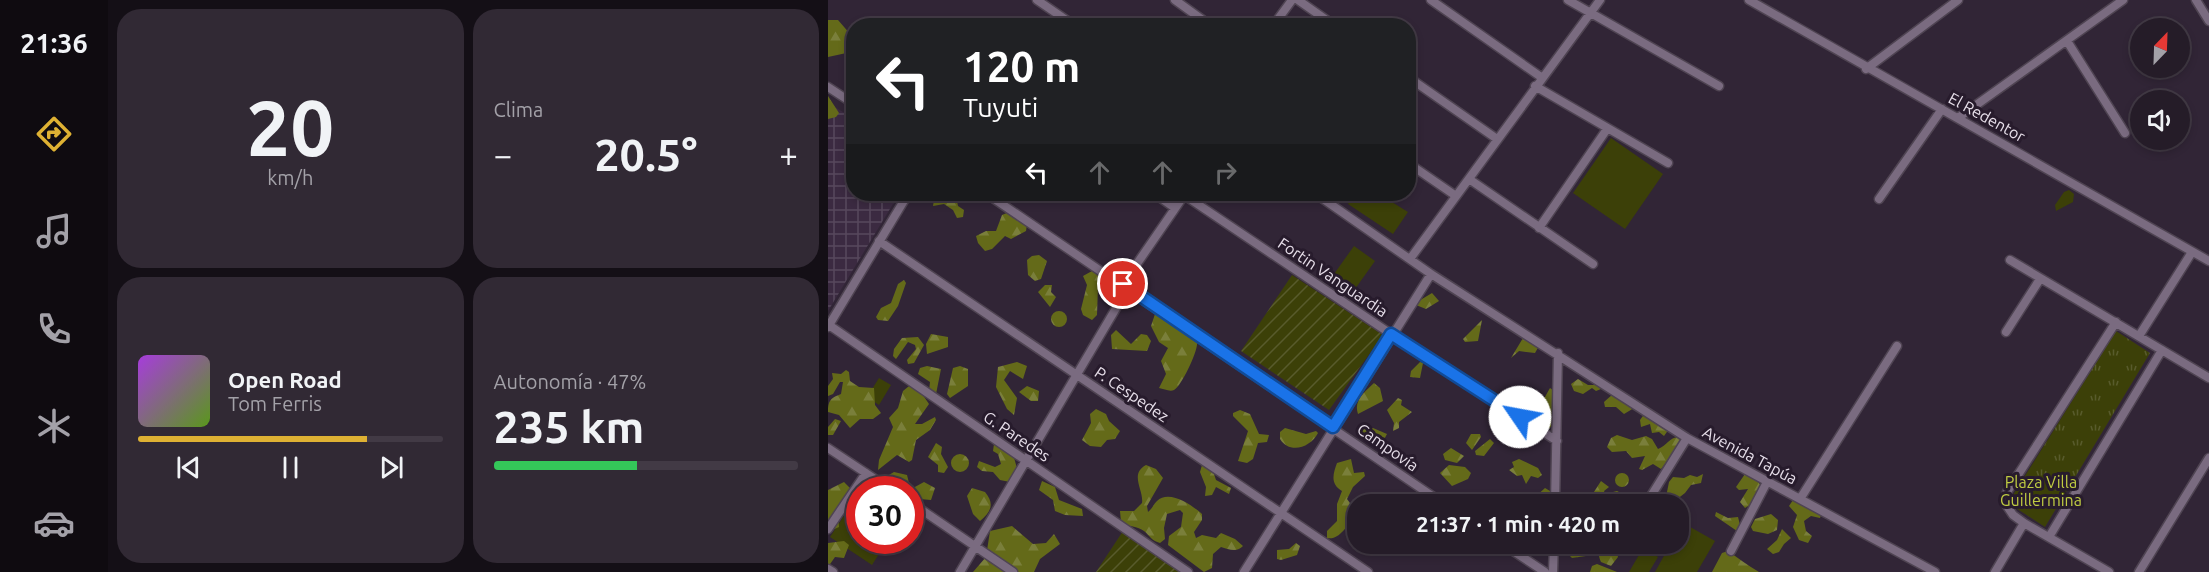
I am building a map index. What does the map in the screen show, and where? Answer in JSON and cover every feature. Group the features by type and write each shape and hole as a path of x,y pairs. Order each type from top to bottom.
{"street":[{"path":"1037,0 1063,18"},
{"path":"1175,0 1200,18"},
{"path":"1280,18 1292,0"},
{"path":"1298,0 1324,18"},
{"path":"1431,0 1541,77"},
{"path":"1568,0 1589,15 1719,86"},
{"path":"1410,259 1541,77 1600,0"},
{"name":"El Redentor","path":"1749,0 1866,69 1942,109 2209,261"},
{"path":"1866,69 1958,0"},
{"path":"1958,118 2123,0"},
{"path":"2196,0 2209,21"},
{"path":"2067,41 2126,133"},
{"path":"1416,83 1497,139"},
{"path":"1535,86 1668,163"},
{"path":"828,87 846,99"},
{"path":"1879,199 1942,109"},
{"path":"1539,228 1607,129"},
{"path":"1416,168 1456,196"},
{"path":"1469,179 1593,264"},
{"path":"828,326 904,201"},
{"name":"Campovía","path":"998,201 1430,494"},
{"path":"1165,201 1175,208"},
{"path":"960,572 1078,376 1126,286 1180,201"},
{"name":"Fortin Vanguardia","path":"1195,201 1391,334 1557,441"},
{"name":"Avenida Tapúa","path":"1326,201 1431,274 1558,353 1687,438 1935,572"},
{"name":"P. Cespedez","path":"879,241 1368,572"},
{"path":"2139,336 2192,252"},
{"path":"2010,260 2209,378"},
{"path":"1244,572 1391,334 1431,274"},
{"path":"2006,332 2040,279"},
{"path":"2109,572 2024,523 2006,508 2007,492 2116,321"},
{"name":"G. Paredes","path":"828,326 1188,572"},
{"path":"1800,499 1897,346"},
{"path":"2049,537 2162,350"},
{"path":"1555,494 1558,353"},
{"path":"1652,494 1687,438"},
{"path":"828,448 870,476"},
{"path":"2139,572 2209,458"},
{"path":"828,528 866,473"},
{"path":"1731,551 1767,482"},
{"path":"924,511 1013,572"},
{"path":"1995,572 2024,523"},
{"path":"1516,554 1539,571"},
{"path":"1553,572 1554,554"},
{"path":"828,569 832,572"}],"shaded area":[{"path":"828,103 846,114 846,201 895,201 828,311"}],"green space":[{"path":"828,20 838,20 846,29 846,53 828,57"},
{"path":"828,96 839,113 836,117 828,119"},
{"path":"1611,138 1663,174 1625,229 1573,193"},
{"path":"2069,190 2074,194 2073,202 2056,211 2055,205 2064,192"},
{"path":"934,201 957,201 958,206 964,210 963,217 957,218 953,210 944,204 933,206"},
{"path":"1350,201 1390,201 1408,212 1393,234 1348,204"},
{"path":"1009,212 1027,224 1026,231 1011,239 1005,236 992,249 985,251 978,243 976,236 986,231 996,231 1002,215"},
{"path":"1354,246 1375,261 1350,296 1329,281"},
{"path":"1039,255 1047,261 1041,279 1035,281 1028,275 1027,260"},
{"path":"1092,271 1106,277 1105,286 1098,287 1097,315 1092,320 1083,315 1081,309 1087,285 1083,276"},
{"path":"1292,275 1383,335 1329,410 1241,351"},
{"path":"904,280 906,283 898,306 888,321 878,320 876,317 881,308 891,303 898,284"},
{"path":"1045,285 1052,285 1051,292 1056,297 1050,307 1038,292"},
{"path":"1432,293 1439,301 1426,309 1416,305 1417,302"},
{"path":"1056,311 1062,311 1067,319 1065,325 1056,327 1051,322 1051,316"},
{"path":"1155,314 1192,335 1197,343 1185,376 1172,391 1159,388 1166,374 1161,361 1168,348 1159,342 1151,326"},
{"path":"1482,320 1478,341 1465,342 1463,339"},
{"path":"1116,330 1131,344 1141,334 1147,335 1151,341 1147,351 1112,349 1111,335"},
{"name":"Plaza Villa Guillermina","path":"2116,331 2150,353 2045,527 2008,503"},
{"path":"931,334 948,337 948,347 927,354 926,344"},
{"path":"918,337 924,345 914,363 908,364 907,360 916,349 915,345 908,342 896,359 893,356 894,349 902,338"},
{"path":"1523,338 1540,344 1535,353 1519,351 1511,358"},
{"path":"1017,362 1027,366 1023,379 1010,371 1004,380 1017,398 1014,415 1007,409 996,387 998,367"},
{"path":"1420,362 1423,363 1420,378 1410,377 1411,371"},
{"path":"927,366 941,369 936,394 929,391 930,382 918,374 920,368"},
{"path":"960,366 968,369 968,386 950,398 947,394 953,368"},
{"path":"846,370 849,372 850,381 859,387 874,388 875,405 881,413 873,419 860,419 850,428 839,415 828,412 831,400 841,394 843,382 840,382 833,394 828,396 828,386 833,379 832,373 841,374"},
{"path":"879,378 891,385 879,405 867,397"},
{"path":"1578,379 1588,385 1597,385 1601,389 1596,391 1592,388 1583,394 1574,391 1571,384"},
{"path":"914,382 929,404 915,424 922,424 935,417 936,420 930,430 916,440 912,460 909,462 897,455 878,470 879,460 893,427 889,418 898,408 903,391"},
{"path":"1374,383 1380,388 1383,401 1358,414 1359,400"},
{"path":"1027,386 1039,391 1038,401 1031,401 1019,392"},
{"path":"1550,388 1554,391 1555,411 1551,416 1553,425 1548,429 1522,413 1520,407 1526,397 1541,404"},
{"path":"1613,394 1634,408 1624,414 1616,407 1605,407 1604,402"},
{"path":"1398,398 1402,400 1401,405 1412,412 1399,422 1399,428 1393,431 1394,423 1387,410"},
{"path":"1096,409 1106,414 1109,421 1120,431 1115,439 1107,440 1101,447 1090,446 1082,440 1091,423 1090,414"},
{"path":"1240,410 1250,414 1259,434 1269,435 1267,442 1258,443 1253,459 1247,463 1238,461 1248,431 1233,416 1233,413"},
{"path":"1645,413 1669,429 1664,436 1659,432 1652,433 1650,424 1641,427 1640,420"},
{"path":"835,419 841,421 833,435 828,435 828,427"},
{"path":"1285,428 1306,434 1316,431 1318,433 1311,442 1295,448 1284,444 1280,439 1280,432"},
{"path":"1373,428 1387,434 1379,449 1359,434 1363,429"},
{"path":"1471,434 1480,434 1481,437 1472,450 1466,443"},
{"path":"1617,435 1632,440 1646,436 1652,439 1658,449 1673,438 1685,439 1661,469 1653,464 1642,470 1639,469 1645,456 1632,458 1626,451 1612,452 1607,447 1611,438"},
{"path":"1490,439 1494,443 1484,456 1476,455 1475,451"},
{"path":"936,443 942,447 941,454 948,467 944,473 938,472 938,465 928,457"},
{"path":"994,444 1013,454 1018,472 1010,482 1000,480 993,472 982,471 977,467 979,461 995,467 1001,464 998,454 993,451"},
{"path":"1451,448 1464,456 1457,463 1445,460 1443,454"},
{"path":"960,454 966,457 969,463 966,469 960,472 954,469 951,463 954,457"},
{"path":"1351,459 1354,473 1364,472 1365,476 1347,494 1347,526 1339,535 1327,538 1327,531 1337,521 1337,504 1342,491 1334,482 1337,463"},
{"path":"1519,459 1538,468 1542,475 1538,478 1531,476 1526,484 1522,475 1517,476 1509,470 1514,467 1512,462"},
{"path":"1146,465 1156,469 1163,478 1147,506 1148,512 1162,498 1174,497 1202,514 1202,520 1194,532 1196,538 1202,535 1216,538 1221,533 1235,539 1243,546 1235,550 1221,547 1213,554 1212,568 1204,572 1168,545 1169,536 1181,527 1183,513 1180,510 1167,514 1164,528 1165,539 1160,543 1153,540 1142,529 1121,522 1120,511 1134,511 1142,503 1138,473"},
{"path":"1202,465 1213,471 1216,480 1231,488 1229,494 1216,487 1212,495 1205,496 1206,487 1200,472"},
{"path":"1449,465 1465,467 1471,473 1468,479 1452,486 1440,473"},
{"path":"894,472 907,476 889,476"},
{"path":"1622,473 1627,475 1629,480 1627,485 1622,487 1617,485 1615,480 1617,475"},
{"path":"1703,474 1701,483 1691,485 1684,494 1667,494 1669,482 1673,477 1684,478 1690,475 1697,477"},
{"path":"1745,474 1755,477 1761,486 1758,500 1745,508 1740,502 1748,489 1739,490 1736,487"},
{"path":"1042,481 1055,487 1059,500 1082,509 1083,516 1065,515 1055,511 1053,500 1039,490"},
{"path":"1601,481 1609,487 1604,491 1605,494 1593,494"},
{"path":"844,482 846,484 846,501 838,513 839,527 828,532 828,490"},
{"path":"924,482 935,488 931,500 924,499"},
{"path":"972,488 985,492 991,504 989,511 980,521 973,514 967,496"},
{"path":"1545,488 1550,491 1550,494 1538,494"},
{"path":"1617,491 1623,494 1605,494"},
{"path":"1795,497 1821,515 1820,518 1811,516 1804,521 1806,531 1812,536 1808,543 1799,540 1793,527 1797,515 1789,506"},
{"path":"1716,512 1728,518 1738,517 1740,525 1737,531 1715,516"},
{"path":"846,513 846,548 830,537"},
{"path":"1771,514 1778,520 1777,530 1768,534 1753,531 1751,527 1755,519"},
{"path":"1012,526 1033,544 1046,543 1054,534 1060,544 1040,559 1034,572 973,572 986,557 990,531"},
{"path":"1689,526 1715,541 1697,572 1655,572 1665,554 1689,554"},
{"path":"1125,528 1192,572 1096,572"},
{"path":"1782,529 1791,538 1779,552 1773,554 1767,549 1777,540"},
{"path":"828,543 846,543 844,558 835,557 828,567"},
{"path":"1296,543 1300,546 1297,555 1277,559 1277,550 1289,549"},
{"path":"1728,551 1759,572 1712,572 1722,553"},
{"path":"856,554 879,554 872,565"},
{"path":"1568,554 1588,554 1586,556 1572,558"},
{"path":"1599,554 1617,554 1618,557 1611,566 1601,562"},
{"path":"1640,554 1653,554 1658,557 1649,572 1629,572"},
{"path":"1597,564 1617,572 1590,572 1592,566"}],"route":[{"path":"1123,284 1333,427 1391,334 1520,417"}]}
